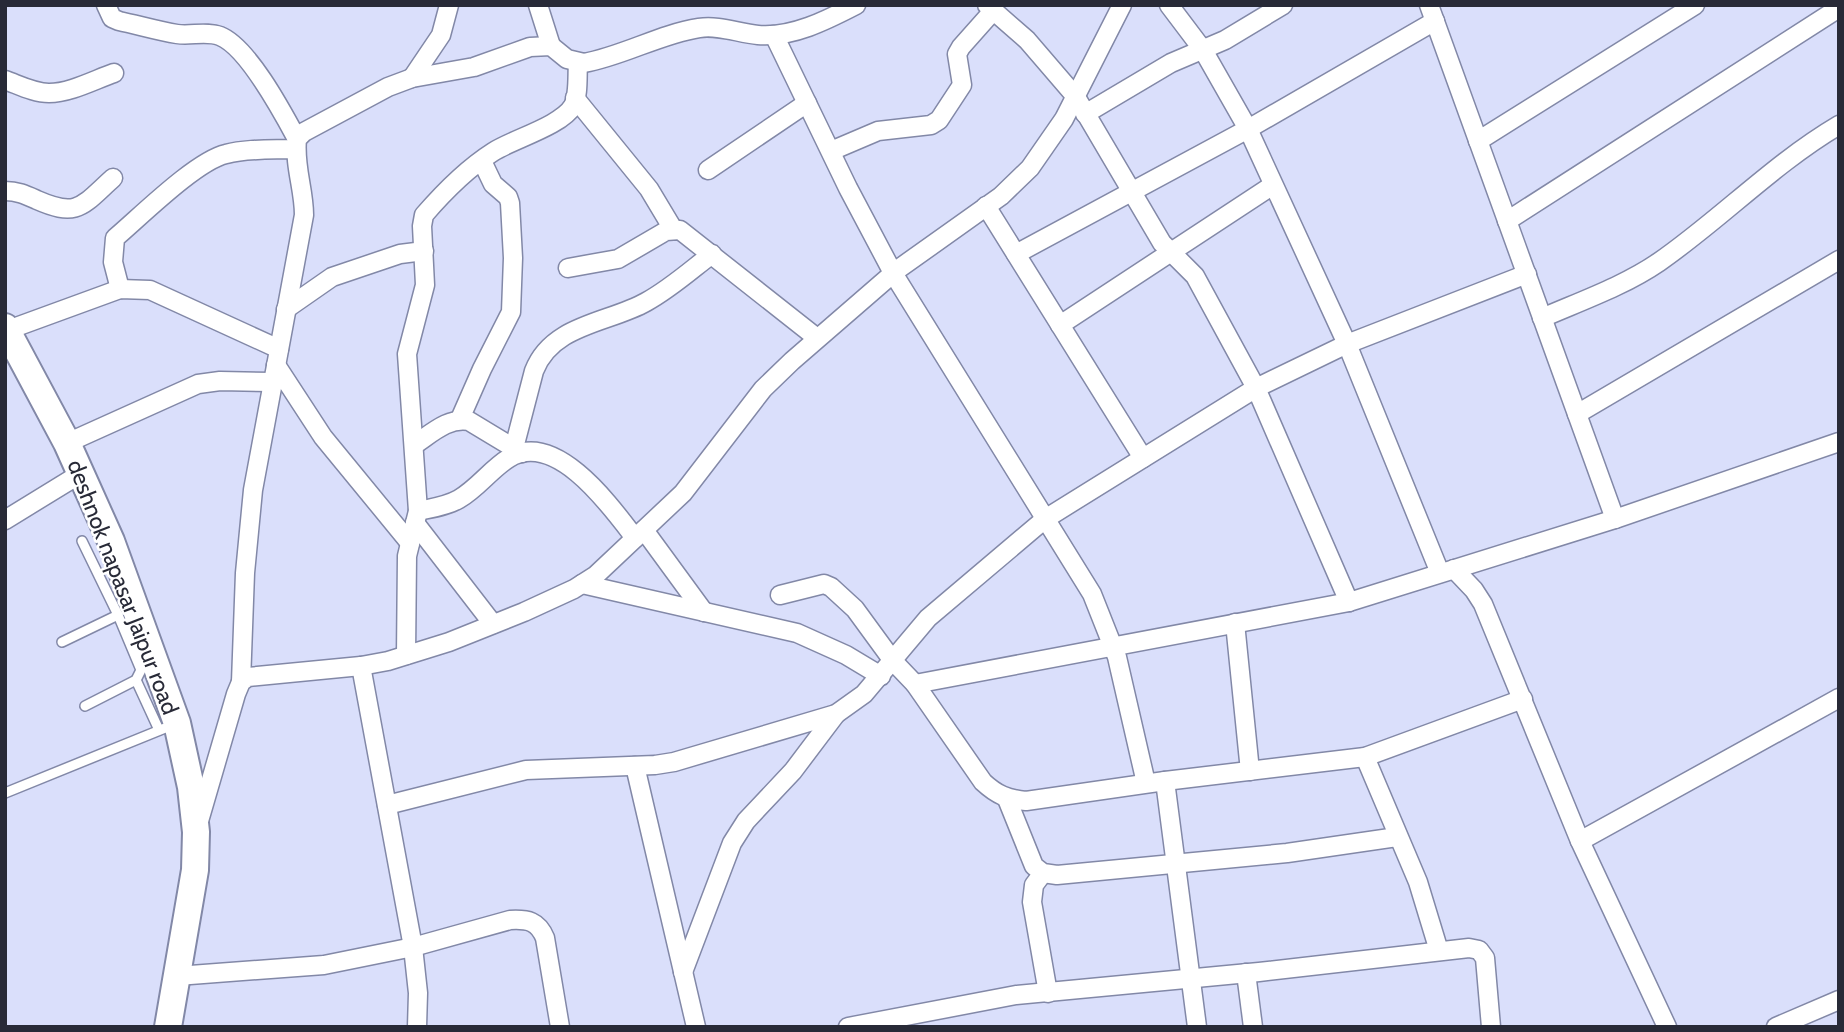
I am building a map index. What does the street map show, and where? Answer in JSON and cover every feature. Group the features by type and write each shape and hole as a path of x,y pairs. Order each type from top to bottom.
{"main road":[{"name":"deshnok napasar Jaipur road","path":"6,330 67,443 111,541 168,726 191,788 196,832 195,870 168,1027"}],"street":[{"path":"106,5 112,18 119,21 178,34 217,34 236,46 268,86 296,144 296,162 304,200 304,215 253,490 241,682 196,832"},
{"path":"412,78 441,35 449,5"},
{"path":"538,5 551,46 567,59 579,63 697,28 719,28 759,35 803,29 856,5"},
{"path":"241,682 256,675 361,666 406,655 524,612 596,575 682,493 763,389 817,338 893,273 986,206 1030,167 1049,144 1076,97 1122,5"},
{"path":"1169,5 1203,50 1248,129 1447,571 1474,590 1483,604 1580,841 1667,1027"},
{"path":"1085,114 1171,63 1225,40 1283,5"},
{"path":"1478,141 1695,5"},
{"path":"831,151 878,131 922,128 939,120 962,85 957,62 961,47 990,8 1027,40 1076,97 1161,243 1195,276 1256,388 1349,602"},
{"path":"1507,221 1839,8"},
{"path":"1016,254 1248,129 1432,13 1615,519"},
{"path":"774,35 893,273 1092,594 1122,673 1146,783"},
{"path":"120,289 113,262 115,238 210,160 227,153 296,144 304,132 388,87 412,78 474,67 530,47 551,46"},
{"path":"406,655 405,570 417,517 407,354 424,298 424,215 482,161 500,148 542,129 566,113 573,106 579,63"},
{"path":"5,80 49,93 68,90 114,73"},
{"path":"575,98 649,189 673,229 688,234 817,338"},
{"path":"708,170 807,103"},
{"path":"1542,318 1633,277 1657,263 1785,160 1839,125"},
{"path":"460,419 507,321 513,302 510,203 508,197 493,184 482,161"},
{"path":"5,191 19,191 59,210 71,209 86,202 113,178"},
{"path":"1060,324 1273,185"},
{"path":"986,206 1143,458"},
{"path":"568,268 618,259 673,229"},
{"path":"286,309 332,277 400,254 424,251"},
{"path":"417,517 457,500 518,450 534,370 546,350 581,327 645,303 712,254"},
{"path":"1577,414 1839,260"},
{"path":"387,805 526,770 674,762 836,713 864,694 928,618 1045,519 1256,388 1347,344 1527,274"},
{"path":"6,330 120,289 150,290 276,365 323,437 410,543"},
{"path":"67,443 198,384 220,381 276,365"},
{"path":"414,445 449,422 460,419 469,421 518,450 556,459 578,472 602,495 704,611"},
{"path":"915,684 1349,602 1615,519 1839,442"},
{"path":"5,520 80,474"},
{"path":"417,517 493,624"},
{"path":"582,584 797,633 846,655 881,676"},
{"path":"780,595 816,585 831,587 865,620 893,661 915,684 984,782 1007,799 1026,801 1165,780 1365,757 1523,699"},
{"path":"1235,623 1250,771"},
{"path":"361,666 413,947 418,993 417,1027"},
{"path":"1580,841 1839,698"},
{"path":"683,972 732,843 746,821 793,771 836,713"},
{"path":"1365,757 1418,882 1439,951"},
{"path":"635,766 696,1027"},
{"path":"1165,780 1197,1027"},
{"path":"1007,799 1034,866 1043,873 1057,875 1287,853 1397,837"},
{"path":"1043,873 1034,885 1032,902 1048,993"},
{"path":"177,976 301,968 413,947 510,920 532,921 540,928 545,938 560,1027"},
{"path":"848,1027 1016,995 1469,948 1479,950 1485,958 1491,1027"},
{"path":"1246,973 1253,1027"},
{"path":"1776,1027 1839,1000"}],"lane":[{"path":"82,541 141,665 136,680 85,706"},
{"path":"62,642 118,615"},
{"path":"5,793 168,726 136,680"}]}
